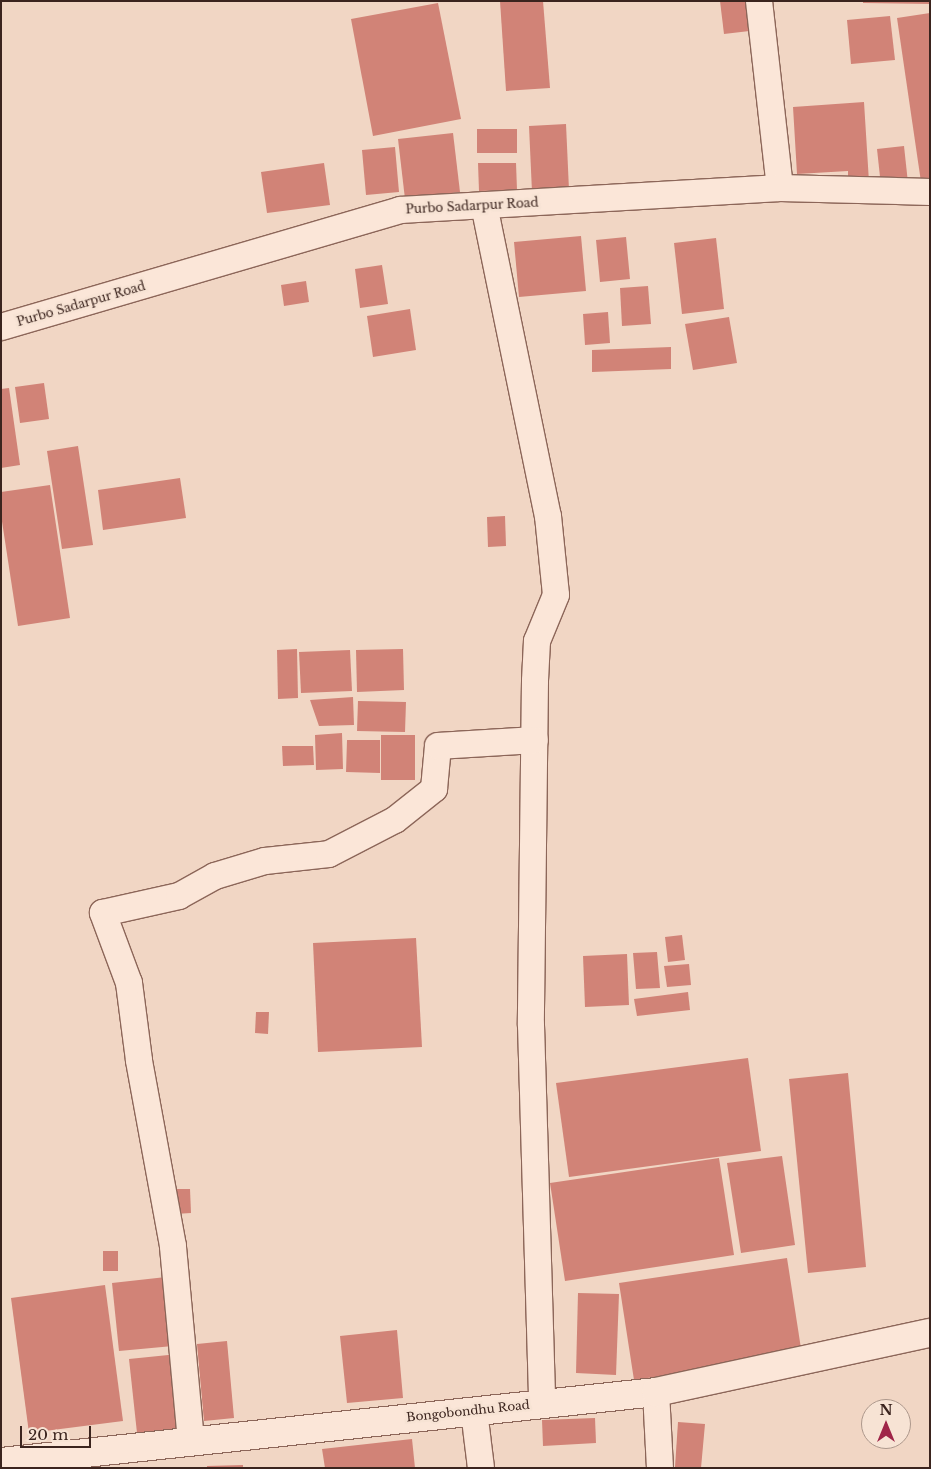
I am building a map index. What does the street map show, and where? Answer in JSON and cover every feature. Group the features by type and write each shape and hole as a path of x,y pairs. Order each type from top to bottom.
{"street":[{"path":"759,1 780,188"},
{"name":"Purbo Sadarpur Road","path":"1,327 400,210 780,188 930,192"},
{"path":"484,205 548,516 556,595 537,640 535,740 531,1025 542,1403"},
{"path":"191,1441 173,1246 139,1060 130,983 103,913 179,896 215,876 265,861 329,854 395,820 434,789 438,746 535,740"},
{"name":"Bongobondhu Road","path":"1,1462 656,1392 930,1333"},
{"path":"656,1392 660,1468"},
{"path":"474,1411 481,1468"}],"building":[{"path":"500,1 543,1 550,88 506,91"},
{"path":"720,1 755,1 758,30 724,34"},
{"path":"863,1 930,1 930,4 863,3"},
{"path":"438,3 461,119 373,136 351,19"},
{"path":"930,13 930,181 921,182 897,18"},
{"path":"890,16 895,60 851,64 847,20"},
{"path":"864,102 869,182 848,183 848,171 797,174 793,107"},
{"path":"566,124 569,190 532,192 529,126"},
{"path":"477,129 517,129 517,153 477,153"},
{"path":"453,133 460,192 405,199 398,139"},
{"path":"904,146 908,183 881,186 877,149"},
{"path":"395,147 399,192 366,195 362,150"},
{"path":"324,163 330,205 267,213 261,172"},
{"path":"478,163 516,163 517,190 479,191"},
{"path":"581,236 586,291 519,297 514,242"},
{"path":"626,237 630,279 600,282 596,240"},
{"path":"716,238 724,309 682,314 674,243"},
{"path":"382,265 388,304 360,308 355,269"},
{"path":"306,281 309,302 284,306 281,285"},
{"path":"648,286 651,324 622,326 620,288"},
{"path":"410,309 416,350 373,357 367,316"},
{"path":"608,312 610,343 585,345 583,314"},
{"path":"729,317 737,363 693,370 685,324"},
{"path":"671,347 671,369 592,372 592,350"},
{"path":"44,383 49,419 20,423 15,387"},
{"path":"9,388 20,465 1,468 1,389"},
{"path":"78,446 93,545 62,549 47,451"},
{"path":"180,478 186,518 103,530 98,490"},
{"path":"50,485 70,618 18,626 1,515 1,492"},
{"path":"505,516 506,546 488,547 487,517"},
{"path":"297,649 298,698 278,699 277,650"},
{"path":"403,649 404,690 357,692 356,650"},
{"path":"350,650 352,691 301,693 299,652"},
{"path":"353,697 354,725 319,726 310,700"},
{"path":"358,701 406,702 405,732 357,731"},
{"path":"342,733 343,769 316,770 315,735"},
{"path":"381,735 415,735 415,780 381,780"},
{"path":"347,740 380,740 380,773 346,772"},
{"path":"282,746 313,746 314,765 283,766"},
{"path":"682,935 685,960 668,962 665,937"},
{"path":"416,938 422,1047 318,1052 313,943"},
{"path":"657,952 660,988 636,989 633,953"},
{"path":"627,954 629,1005 585,1007 583,956"},
{"path":"689,964 691,985 667,987 664,966"},
{"path":"688,992 690,1010 637,1016 634,999"},
{"path":"256,1012 269,1012 268,1034 255,1033"},
{"path":"748,1058 761,1151 569,1177 556,1083"},
{"path":"848,1073 866,1267 808,1273 789,1079"},
{"path":"782,1156 795,1245 741,1253 727,1163"},
{"path":"719,1158 734,1255 565,1281 550,1183"},
{"path":"174,1189 190,1189 191,1213 175,1214"},
{"path":"103,1251 118,1251 118,1271 103,1271"},
{"path":"787,1258 802,1355 634,1380 619,1283"},
{"path":"166,1277 173,1346 119,1351 112,1283"},
{"path":"105,1285 123,1421 29,1433 11,1298"},
{"path":"578,1293 619,1294 616,1375 576,1373"},
{"path":"397,1330 403,1398 347,1403 340,1336"},
{"path":"227,1341 234,1418 204,1421 197,1344"},
{"path":"188,1353 195,1427 137,1433 129,1359"},
{"path":"595,1418 596,1443 543,1446 542,1420"},
{"path":"678,1422 705,1424 701,1468 675,1467"},
{"path":"412,1439 415,1468 325,1468 322,1449"},
{"path":"243,1465 243,1468 207,1468 207,1466"}]}
